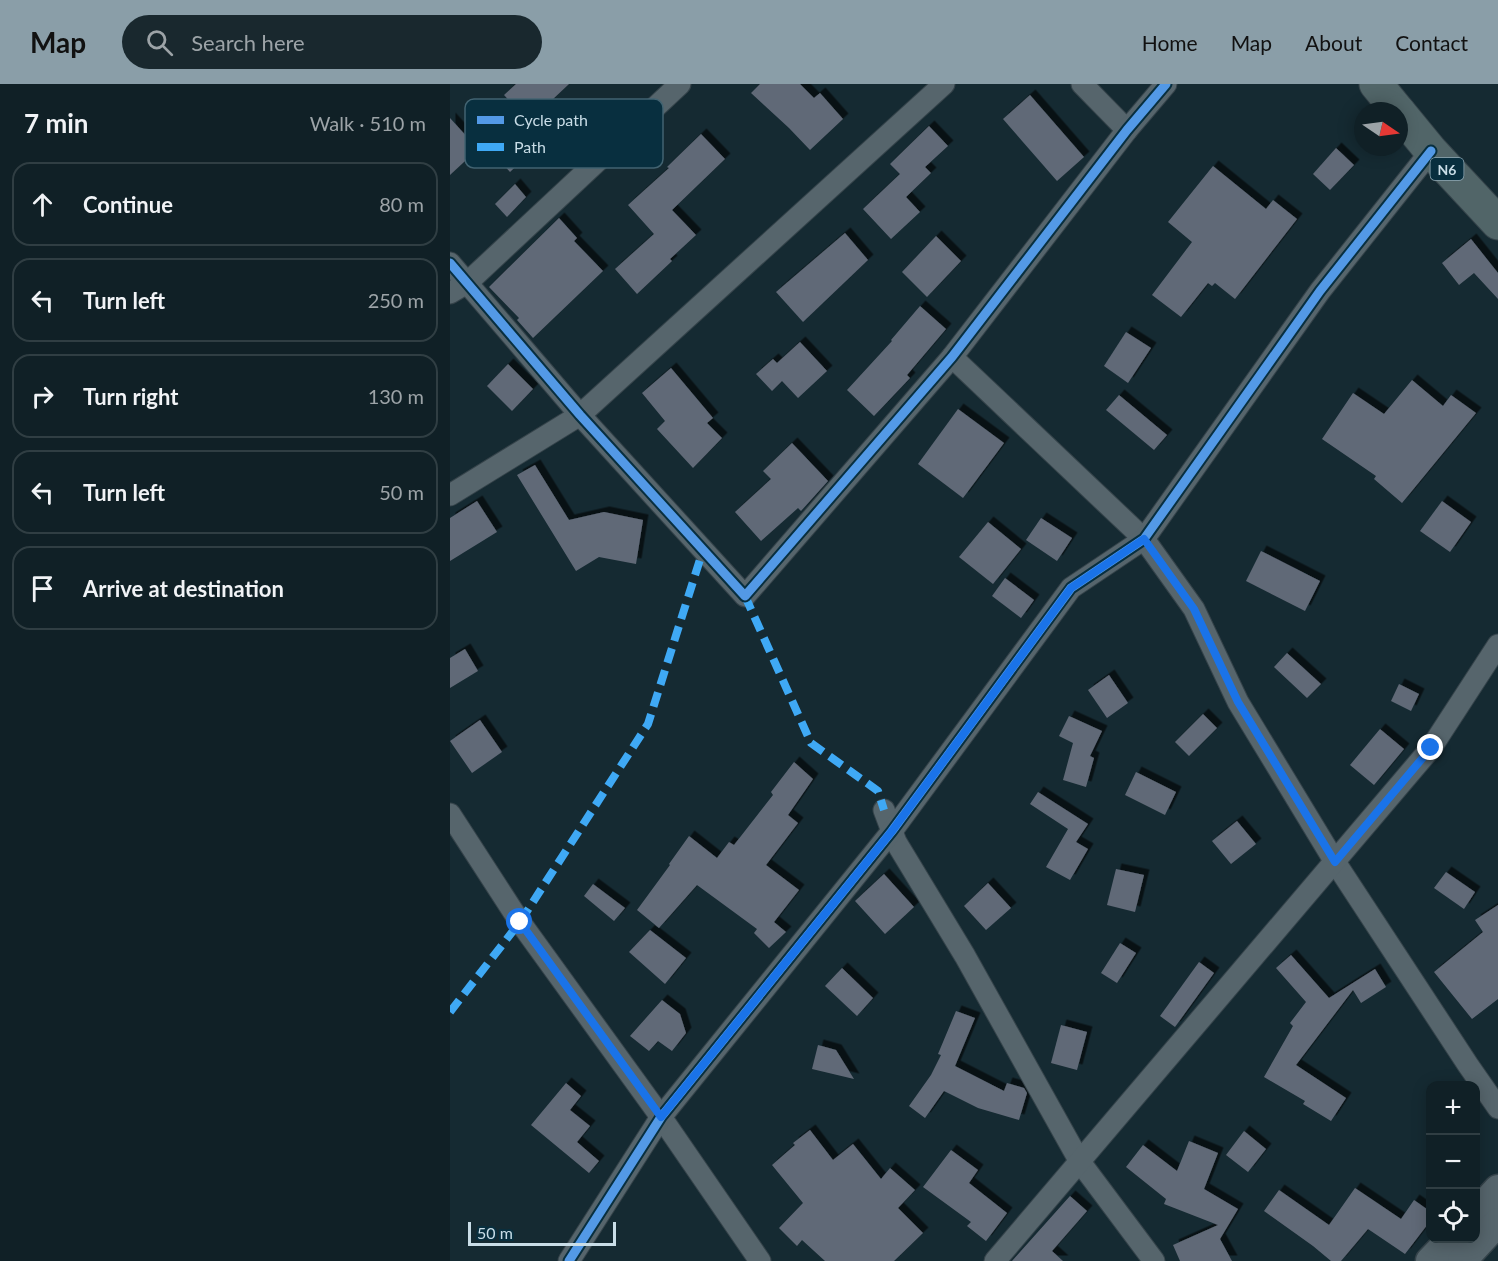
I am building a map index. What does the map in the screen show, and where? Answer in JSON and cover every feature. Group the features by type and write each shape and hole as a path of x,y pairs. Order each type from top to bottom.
{"highway":[{"name":"N6","path":"1376,84 1391,102"},
{"name":"N6","path":"1408,123 1498,223"}],"main road":[{"path":"1480,1209 1498,1189"},
{"path":"1462,1261 1498,1222"},
{"path":"1430,1261 1448,1243"}],"street":[{"path":"663,100 680,84"},
{"path":"450,495 580,415 944,84"},
{"path":"1082,84 1127,130"},
{"path":"450,264 459,288 580,415 745,596 952,357 1127,130 1166,84"},
{"path":"569,1261 661,1117 892,831 1071,588 1144,539 1320,291 1431,151"},
{"path":"459,288 589,168"},
{"path":"952,357 1144,539 1194,609 1238,702 1335,862 1498,1108"},
{"path":"995,1261 1431,748 1498,645"},
{"path":"884,810 896,842 965,956 1080,1162 1154,1261"},
{"path":"450,814 520,922 661,1117 760,1261"}],"building":[{"path":"516,84 569,84 553,99 508,99 504,95"},
{"path":"760,84 800,84 814,98 820,93 843,119 810,150 751,93"},
{"path":"1030,95 1084,157 1057,181 1003,119"},
{"path":"450,118 465,135 465,161 450,175"},
{"path":"929,126 948,146 925,167 931,173 906,197 920,212 891,239 863,209 900,174 890,164"},
{"path":"701,134 725,159 672,210 696,235 637,294 615,269 654,234 628,205 669,168 667,167"},
{"path":"1336,148 1354,165 1330,190 1313,174"},
{"path":"1213,166 1266,209 1273,200 1297,219 1235,299 1215,283 1212,286 1208,283 1181,317 1152,295 1192,242 1168,222"},
{"path":"515,184 526,197 507,217 495,204"},
{"path":"559,218 577,238 574,241 603,271 533,338 517,320 519,318 489,287"},
{"path":"845,233 868,260 803,322 776,292"},
{"path":"936,236 961,261 927,297 902,272"},
{"path":"1471,239 1498,273 1498,299 1474,273 1459,285 1442,263"},
{"path":"920,306 946,329 907,375 910,378 874,416 847,390 892,341"},
{"path":"1126,332 1151,348 1128,383 1104,366"},
{"path":"800,342 827,371 798,398 782,381 772,391 756,374 773,359 777,363"},
{"path":"508,364 533,389 512,411 487,386"},
{"path":"671,368 713,418 707,423 722,438 693,468 657,429 665,421 642,393"},
{"path":"1412,380 1443,406 1451,395 1476,413 1402,503 1374,479 1376,476 1322,439 1353,393 1384,414"},
{"path":"1119,395 1167,435 1154,450 1106,410"},
{"path":"958,409 1004,443 963,498 918,464"},
{"path":"792,443 828,481 801,511 798,508 761,541 735,512 771,479 763,471"},
{"path":"535,465 569,520 604,512 643,520 636,564 599,557 576,571 517,475"},
{"path":"477,501 497,532 450,561 450,518"},
{"path":"1442,501 1471,522 1450,552 1420,531"},
{"path":"1041,518 1072,538 1057,561 1026,540"},
{"path":"988,522 1021,549 993,584 959,557"},
{"path":"1261,551 1320,581 1305,611 1246,581"},
{"path":"1005,578 1034,600 1021,618 992,596"},
{"path":"465,649 478,671 450,688 450,658"},
{"path":"1287,653 1321,684 1307,698 1274,667"},
{"path":"1109,675 1128,703 1107,718 1088,690"},
{"path":"1399,684 1419,694 1411,711 1391,701"},
{"path":"1203,714 1217,728 1189,756 1175,742"},
{"path":"1069,716 1102,731 1090,756 1094,758 1086,787 1063,780 1073,743 1059,736"},
{"path":"480,720 502,752 472,773 450,741"},
{"path":"1380,729 1404,749 1374,785 1350,765"},
{"path":"794,762 813,779 788,815 798,823 766,865 799,890 774,922 786,932 769,948 754,933 757,929 697,885 659,928 637,910 689,836 717,858 729,842 734,845 773,795 771,792"},
{"path":"1136,772 1176,792 1165,815 1125,795"},
{"path":"1038,792 1088,824 1076,842 1088,849 1070,880 1046,867 1068,829 1030,804"},
{"path":"1237,821 1256,844 1231,864 1212,841"},
{"path":"1116,869 1144,875 1135,912 1107,905"},
{"path":"1446,872 1475,892 1464,909 1434,888"},
{"path":"884,874 914,907 885,934 855,901"},
{"path":"988,883 1011,908 986,930 964,906"},
{"path":"593,884 625,908 614,921 584,896"},
{"path":"1498,905 1498,999 1472,1019 1434,972 1483,932 1475,920"},
{"path":"650,930 686,958 665,984 629,952"},
{"path":"1120,943 1136,953 1117,983 1101,973"},
{"path":"1291,955 1329,998 1375,969 1386,987 1361,1003 1353,990 1296,1065 1346,1098 1331,1121 1303,1104 1305,1101 1264,1077 1293,1026 1290,1023 1306,1002 1276,968"},
{"path":"1199,962 1214,973 1175,1027 1160,1016"},
{"path":"842,968 873,998 857,1016 825,986"},
{"path":"662,1000 680,1014 686,1033 672,1051 658,1041 649,1051 630,1036"},
{"path":"956,1011 975,1018 955,1066 1004,1091 1007,1083 1024,1088 1027,1093 1019,1120 978,1108 944,1091 925,1118 909,1106 931,1075 941,1055 938,1054"},
{"path":"1061,1025 1087,1032 1077,1070 1051,1063"},
{"path":"818,1045 836,1050 854,1079 812,1069"},
{"path":"566,1083 581,1096 570,1110 590,1126 577,1142 599,1161 589,1173 531,1125"},
{"path":"810,1130 833,1160 853,1144 881,1179 890,1168 915,1190 898,1208 923,1233 894,1261 825,1261 802,1240 797,1246 779,1228 803,1203 772,1165 795,1145 793,1143"},
{"path":"1244,1131 1266,1149 1248,1172 1226,1155"},
{"path":"1189,1141 1218,1153 1204,1189 1238,1209 1220,1239 1232,1261 1180,1261 1173,1245 1218,1225 1164,1204 1166,1199 1126,1167 1143,1145 1177,1171"},
{"path":"951,1150 978,1170 969,1183 1007,1213 986,1241 967,1226 971,1222 923,1187"},
{"path":"1355,1188 1401,1219 1414,1200 1426,1208 1426,1227 1405,1254 1368,1229 1341,1261 1331,1261 1264,1211 1279,1190 1329,1225"},
{"path":"1070,1196 1087,1211 1052,1251 1063,1261 1012,1261"}],"marked path":[{"path":"450,1012 520,922 648,724 703,550"},
{"path":"745,596 811,743 878,791 884,810"}],"cycle path":[{"path":"450,263 580,415 745,596 952,357 1127,130 1166,84"},
{"path":"569,1261 661,1117 892,831 1071,588 1144,539 1320,291 1431,151"}],"route":[{"path":"520,922 661,1117 892,831 1071,588 1144,539 1194,609 1238,702 1335,862 1431,748"}]}
